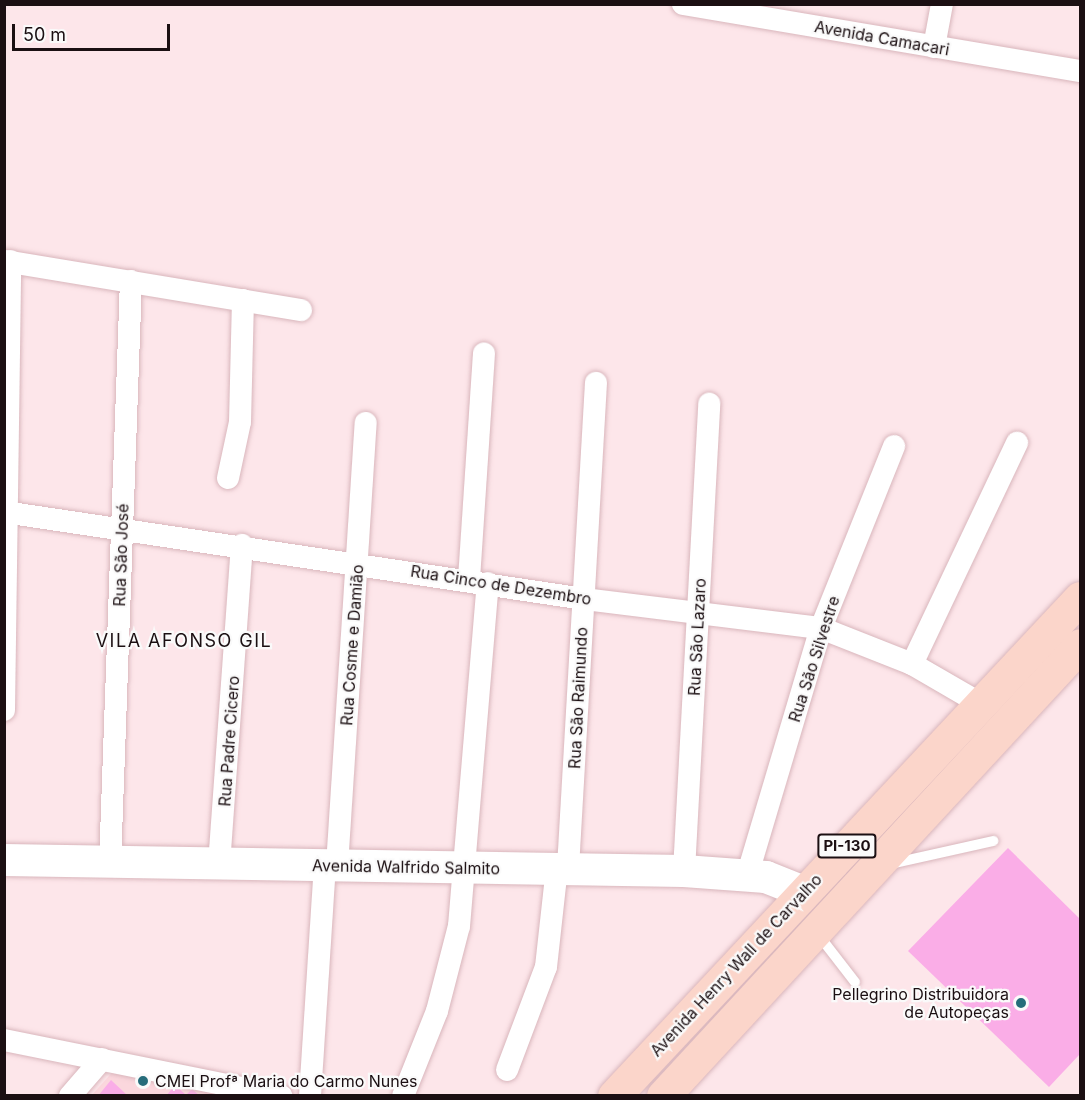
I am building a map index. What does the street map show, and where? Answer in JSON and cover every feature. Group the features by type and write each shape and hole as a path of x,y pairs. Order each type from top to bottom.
{"main road":[{"name":"Avenida Henry Wall de Carvalho","path":"614,1095 1080,598"},
{"name":"PI-130","path":"663,1095 820,929 1080,645"},
{"path":"947,741 968,768"},
{"path":"804,892 820,929"}],"street":[{"name":"Avenida Camacari","path":"683,4 1080,71"},
{"path":"934,47 942,4"},
{"path":"4,710 7,261 301,310"},
{"name":"Rua São José","path":"110,864 130,281"},
{"path":"228,478 240,422 243,300"},
{"path":"403,1095 448,977 463,899 479,581 484,353"},
{"name":"Rua São Raimundo","path":"507,1070 546,967 563,868 584,599 596,383"},
{"name":"Rua São Lazaro","path":"684,871 709,404"},
{"name":"Rua Cosme e Damião","path":"309,1095 357,562 366,423"},
{"path":"912,664 1017,443"},
{"name":"Rua São Silvestre","path":"747,876 821,628 894,446"},
{"name":"Rua Cinco de Dezembro","path":"7,512 357,562 584,599 821,628 912,664 981,704"},
{"name":"Rua Padre Cicero","path":"219,865 242,545"},
{"name":"Avenida Walfrido Salmito","path":"4,861 684,871 778,879 804,892"},
{"path":"4,1040 281,1095"},
{"path":"70,1095 102,1059"}],"lane":[{"path":"878,866 993,841"},
{"path":"820,929 855,982"}],"shaded area":[{"name":"CMEI Profª Maria do Carmo Nunes","path":"118,1066 246,1096 91,1096"}],"building":[{"name":"Pellegrino Distribuidora de Autopeças","path":"1008,848 1080,919 1080,1054 1049,1087 908,951"},
{"path":"111,1080 128,1096 98,1096"},
{"path":"175,1085 186,1095 192,1089 200,1096 166,1096"}],"place":[{"name":"Pellegrino Distribuidora de Autopeças","path":"1021,1003"},
{"name":"CMEI Profª Maria do Carmo Nunes","path":"143,1081"}],"district":[{"name":"VILA AFONSO GIL","path":"184,641"}]}
